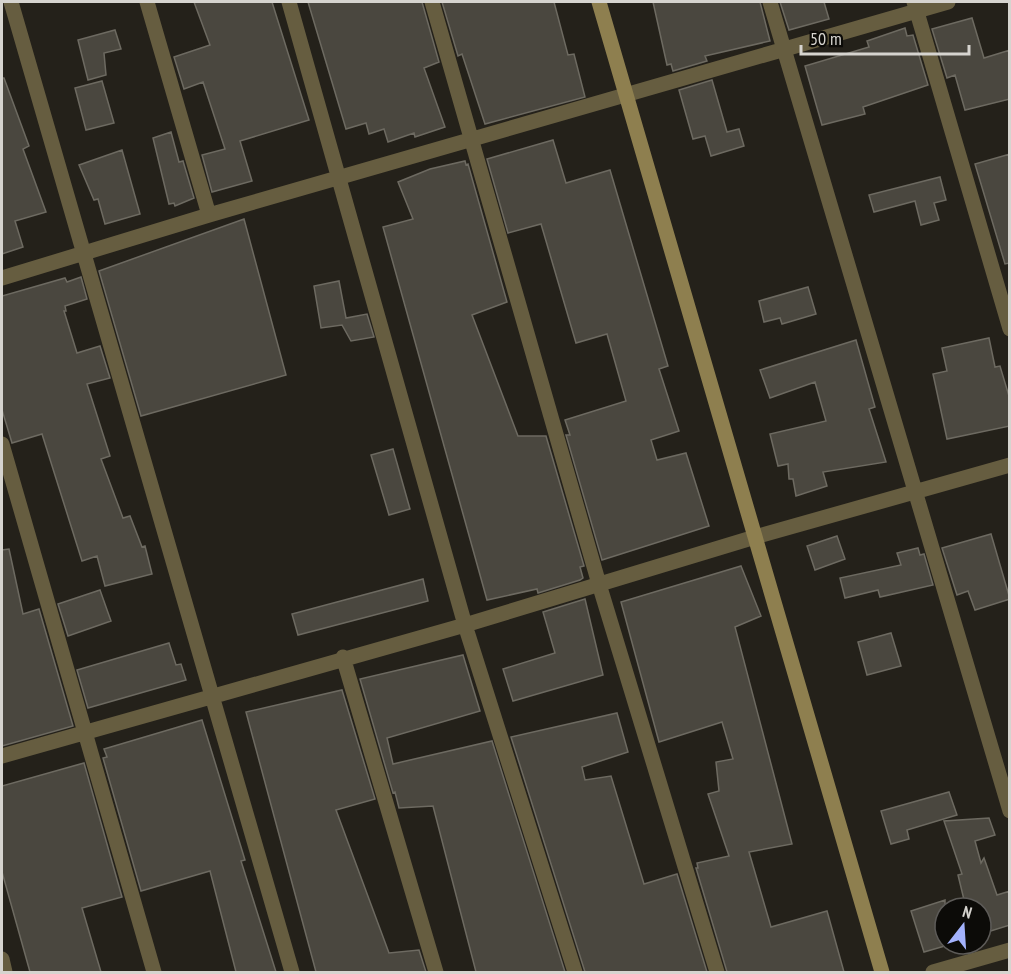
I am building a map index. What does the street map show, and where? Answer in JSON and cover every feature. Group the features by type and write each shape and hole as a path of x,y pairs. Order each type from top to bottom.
{"street":[{"path":"11,2 292,972"},
{"path":"147,2 208,216"},
{"path":"289,2 465,625 575,972"},
{"path":"432,2 599,584 717,972"},
{"path":"599,2 882,972"},
{"path":"770,2 1010,811"},
{"path":"2,278 338,178 784,50 916,6 948,2"},
{"path":"916,6 1010,329"},
{"path":"2,444 154,972"},
{"path":"2,756 343,657 465,625 755,537 1010,465"},
{"path":"343,657 436,972"},
{"path":"933,972 1010,950"},
{"path":"2,959 5,972"}],"building":[{"path":"194,2 272,2 309,120 240,141 252,181 212,192 202,155 225,149 203,82 184,89 174,57 210,45"},
{"path":"308,2 422,2 439,62 424,68 445,127 415,137 414,133 388,142 384,129 369,134 366,123 346,129"},
{"path":"442,2 554,2 568,55 574,54 585,97 485,124 462,54 458,56"},
{"path":"653,2 760,2 770,41 705,56 707,61 673,71 671,64 667,65"},
{"path":"780,2 824,2 829,19 789,30"},
{"path":"972,18 984,58 1010,50 1010,99 965,110 955,75 947,78 932,29"},
{"path":"905,28 907,36 913,35 928,85 863,107 865,114 822,125 805,66 869,47 867,41"},
{"path":"115,30 121,49 104,53 106,75 88,80 78,40"},
{"path":"2,78 4,78 29,146 23,149 46,212 15,221 23,247 2,254"},
{"path":"712,80 727,132 739,129 744,146 711,156 705,136 693,139 679,90"},
{"path":"102,81 114,123 86,130 75,88"},
{"path":"171,132 179,162 183,161 194,198 175,206 174,203 169,204 153,138"},
{"path":"553,140 566,183 610,170 668,366 659,369 679,431 651,440 657,460 686,453 709,526 602,560 566,435 570,435 565,420 626,401 607,334 576,343 541,224 508,233 487,159"},
{"path":"122,150 140,214 105,224 98,199 94,200 79,165"},
{"path":"1010,154 1010,263 1005,264 975,164"},
{"path":"465,161 466,165 468,164 507,302 472,315 518,436 546,436 584,566 580,567 583,578 580,580 538,593 537,589 487,600 383,227 413,219 398,182 430,169"},
{"path":"940,177 946,200 934,203 939,220 921,225 915,201 874,212 869,195"},
{"path":"244,219 286,375 141,416 99,271"},
{"path":"81,277 87,299 65,306 66,311 64,311 77,353 100,346 110,378 87,384 110,456 101,459 123,518 130,516 142,547 145,546 152,574 105,586 97,556 82,561 42,434 12,443 2,410 2,296 65,278 67,282"},
{"path":"339,281 346,318 367,314 374,337 351,341 342,325 321,328 314,286"},
{"path":"808,287 816,314 782,324 780,318 764,322 759,301"},
{"path":"989,338 995,367 1000,366 1009,396 1010,426 947,439 933,374 947,371 942,348"},
{"path":"856,340 875,407 869,409 886,462 823,472 827,486 796,496 793,479 789,479 788,464 778,466 770,434 826,421 815,382 770,398 760,370"},
{"path":"393,449 410,509 389,515 371,455"},
{"path":"991,534 1010,599 975,610 968,591 957,595 942,548"},
{"path":"837,536 845,559 815,570 807,546"},
{"path":"918,548 920,555 924,554 933,585 880,597 878,590 845,598 840,578 901,565 897,553"},
{"path":"9,549 23,614 39,609 73,726 2,746 2,550"},
{"path":"741,566 761,616 735,627 792,844 749,852 771,927 827,911 844,972 727,972 696,868 698,868 697,863 729,856 708,794 719,791 716,762 733,759 722,722 659,742 621,602"},
{"path":"423,579 428,601 298,635 292,614"},
{"path":"100,590 111,621 68,636 58,604"},
{"path":"585,599 603,675 513,701 503,669 555,653 543,612"},
{"path":"891,633 901,666 867,675 858,642"},
{"path":"169,643 176,665 181,664 186,680 88,708 77,670"},
{"path":"463,655 480,711 387,738 393,764 492,741 565,972 476,972 433,806 399,808 395,792 393,793 360,679"},
{"path":"342,690 375,799 336,810 389,953 419,950 426,972 316,972 246,712"},
{"path":"617,713 628,752 582,767 585,780 611,776 644,884 677,874 707,972 585,972 511,737"},
{"path":"202,720 245,860 241,861 276,972 236,972 210,871 141,891 103,758 107,757 104,749"},
{"path":"84,763 122,897 82,908 101,972 30,972 2,872 2,786"},
{"path":"949,792 957,815 907,830 909,839 891,844 881,811"},
{"path":"989,818 995,835 975,841 981,863 984,858 997,895 1010,891 1010,925 993,930 993,896 963,896 958,875 962,874 944,821"},
{"path":"933,904 933,949 924,952 911,911"}]}
